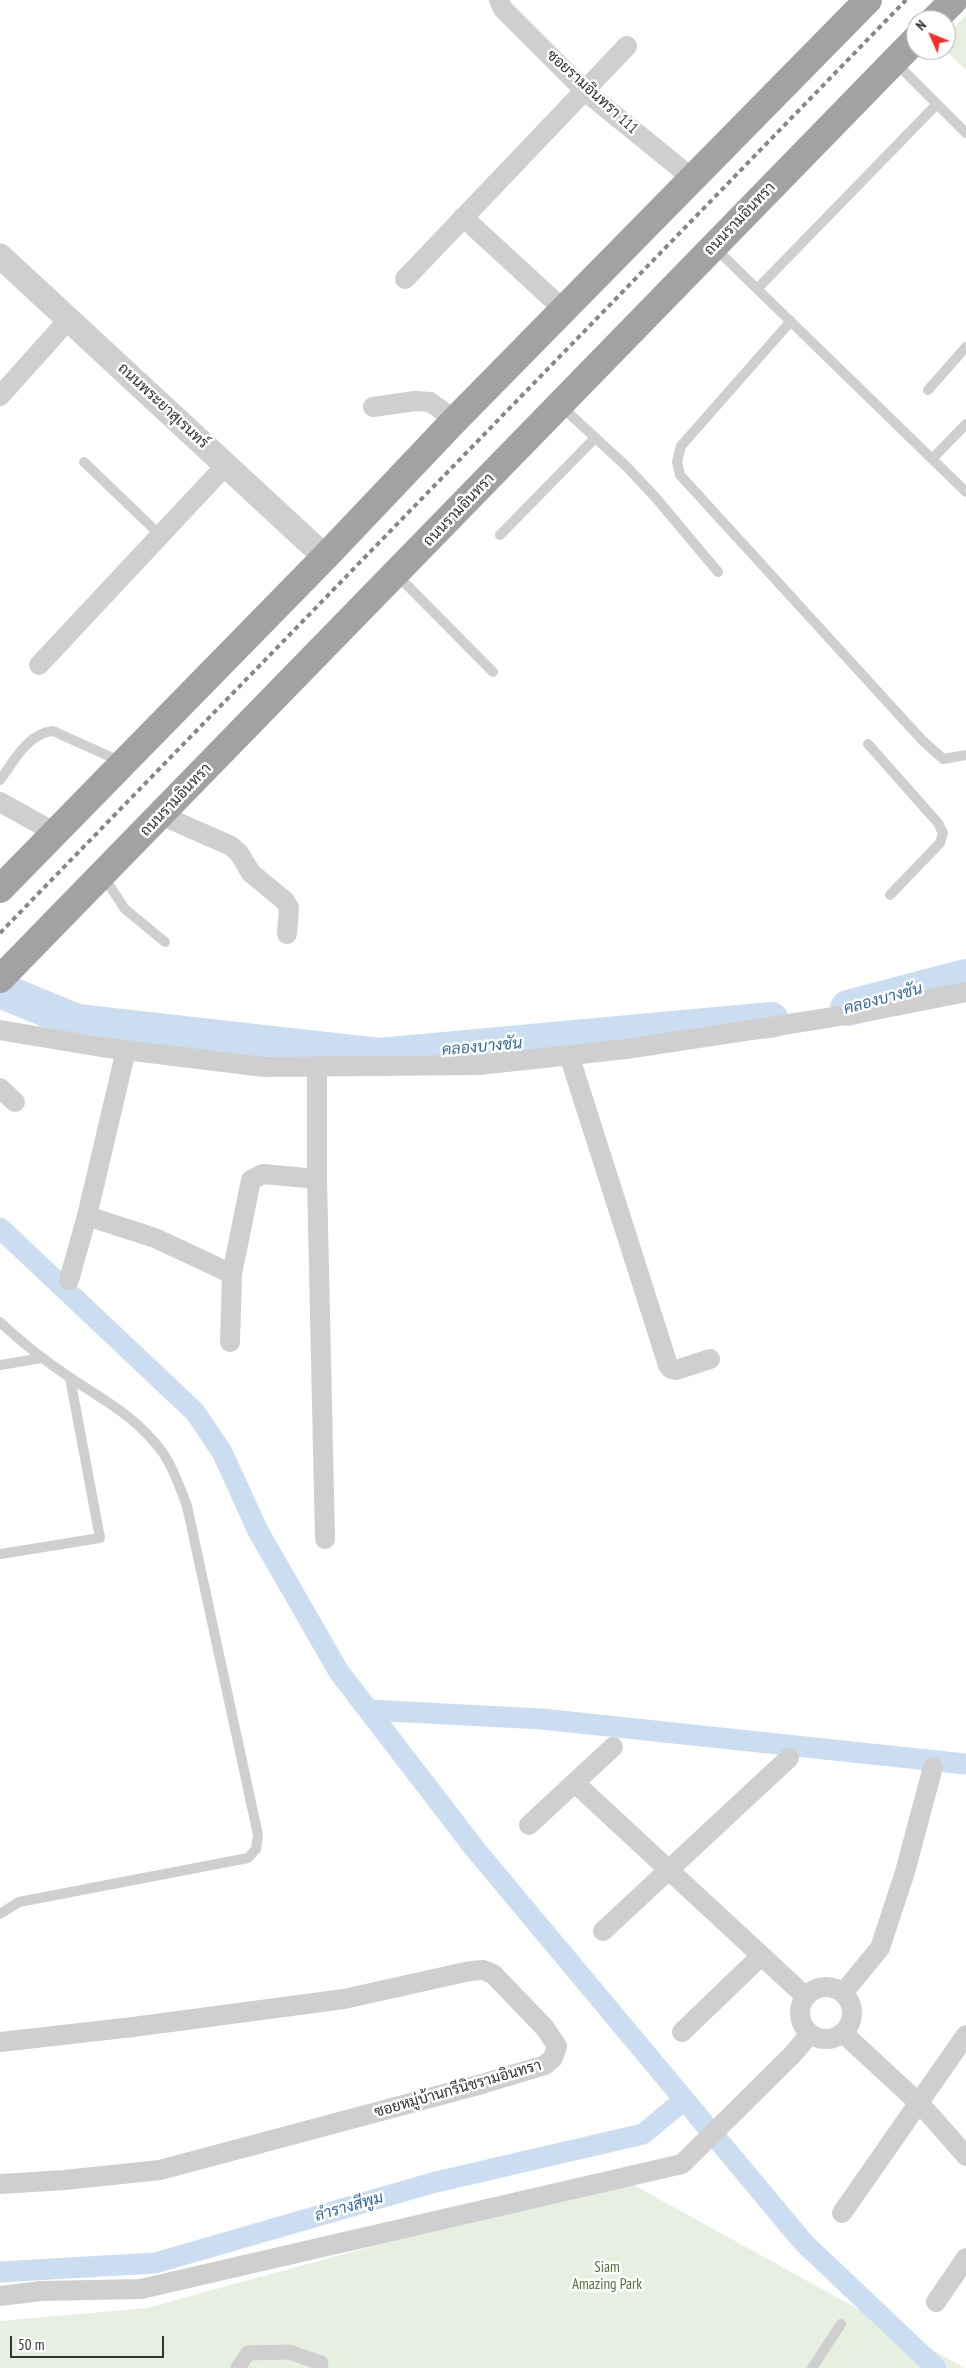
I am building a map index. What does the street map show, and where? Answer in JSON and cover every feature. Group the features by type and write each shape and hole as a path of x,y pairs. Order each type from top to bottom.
{"highway":[{"path":"0,889 455,420 868,0"},
{"path":"944,10 954,0"},
{"name":"ถนนรามอินทรา","path":"8,970 102,876 906,49"}],"street":[{"name":"ซอยรามอินทรา 111","path":"499,0 503,10 586,91 692,178"},
{"path":"405,278 627,46"},
{"path":"463,217 564,310"},
{"name":"ถนนพระยาสุเรนทร์","path":"0,256 325,556"},
{"path":"0,396 69,319"},
{"path":"374,407 415,401 430,402 455,420"},
{"path":"40,665 226,465"},
{"path":"0,802 54,832"},
{"path":"161,815 230,846 239,853 251,873 284,901 288,908 287,934"},
{"path":"0,1030 126,1050 264,1067 479,1065 569,1055 777,1026 870,1011 966,992"},
{"path":"69,1280 87,1216 126,1050"},
{"path":"569,1055 668,1365 671,1369 676,1370 710,1359"},
{"path":"317,1068 317,1180 325,1539"},
{"path":"0,1088 15,1102"},
{"path":"230,1342 232,1274 251,1180 263,1174 317,1180"},
{"path":"87,1216 155,1238 232,1274"},
{"path":"529,1825 613,1747"},
{"path":"603,1931 789,1758"},
{"path":"844,1994 880,1948 905,1872 934,1767"},
{"path":"575,1782 668,1871 805,1996"},
{"path":"682,2032 762,1956"},
{"name":"ซอยหมู่บ้านกรีนิชรามอินทรา","path":"0,2042 133,2027 344,1999 470,1971 483,1970 493,1974 546,2028 557,2046 553,2058 545,2065 482,2084 160,2170 65,2180 0,2184"},
{"path":"820,1987 836,1988 844,1994 849,2000 852,2017 843,2033 827,2039 810,2034 800,2020 801,2004 805,1996 820,1987"},
{"path":"843,2033 919,2103 966,2156"},
{"path":"0,2296 41,2291 141,2289 682,2164 793,2054 810,2034"},
{"path":"842,2213 966,2036"},
{"path":"936,2302 966,2258"},
{"path":"238,2368 248,2353 289,2352 321,2363 320,2368"}],"lane":[{"path":"894,62 966,133"},
{"path":"758,288 937,104"},
{"path":"713,247 758,288 966,492"},
{"path":"795,325 966,492"},
{"path":"795,325 681,446 677,462 680,476 922,740 943,758 966,755"},
{"path":"928,390 966,347"},
{"path":"561,405 656,498 718,572"},
{"path":"932,458 966,424"},
{"path":"500,535 595,438"},
{"path":"84,462 160,536"},
{"path":"396,574 493,672"},
{"path":"0,780 32,738 42,732 53,731 122,762"},
{"path":"868,744 938,823 943,832 940,843 890,895"},
{"path":"102,876 125,909 165,942"},
{"path":"0,1322 42,1358 70,1378 110,1402 134,1422 163,1454 176,1476 186,1506 258,1835 256,1849 248,1858 19,1902 0,1914"},
{"path":"0,1365 42,1358"},
{"path":"0,1554 100,1538 70,1378"},
{"path":"812,2368 841,2324"}],"green space":[{"path":"966,15 966,70 956,60 956,26"},
{"name":"Siam Amazing Park","path":"621,2178 965,2368 0,2368 0,2321 147,2308"}],"waterway":[{"name":"คลองบางชัน","path":"848,1008 966,977"},
{"name":"คลองบางชัน","path":"0,990 77,1022 379,1056 771,1020"},
{"name":"คลองบางชัน","path":"0,998 4,992"},
{"path":"0,1228 195,1412 222,1452 258,1531 339,1672 475,1849 804,2243 936,2368"},
{"path":"368,1710 542,1719 966,1764"},
{"name":"ลำรางสีพูม","path":"0,2272 155,2263 432,2183 643,2134 684,2100"}],"railway":[{"path":"0,933 906,0"}]}
